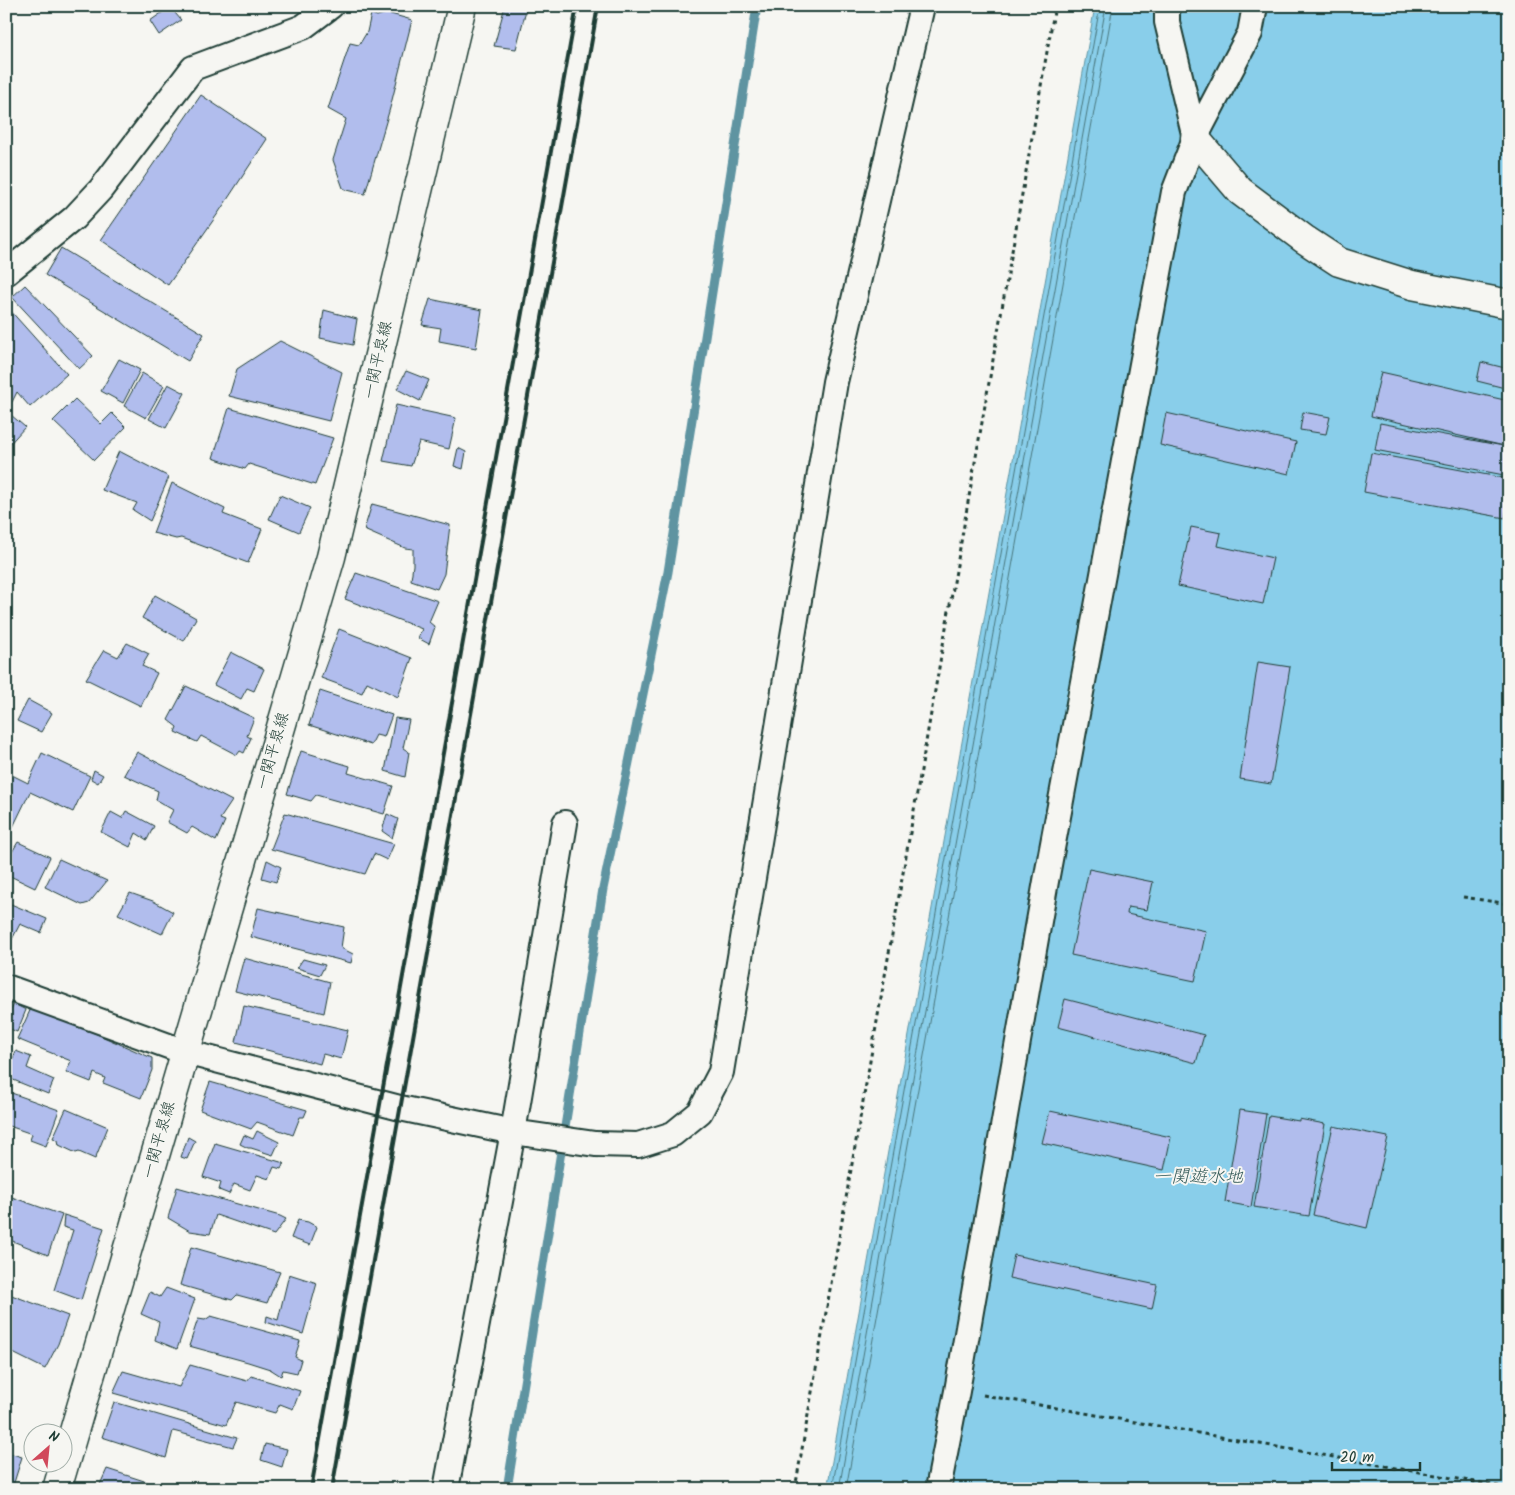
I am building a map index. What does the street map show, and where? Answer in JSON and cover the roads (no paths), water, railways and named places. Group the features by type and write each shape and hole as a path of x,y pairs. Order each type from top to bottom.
{"main road":[{"name":"一関平泉線","path":"56,1489 331,556 462,6"},
{"path":"1195,138 1240,191 1304,239 1339,262 1412,285 1509,304"}],"street":[{"path":"6,273 74,218 101,190 193,68 303,26 331,6"},
{"path":"6,987 185,1052 400,1108 513,1132 595,1144 638,1145 674,1134 700,1112 721,1072 835,382 922,6"},
{"path":"1167,6 1167,22 1195,138"},
{"path":"938,1489 957,1391 1046,881 1174,192 1195,138 1250,33 1255,6"},
{"path":"446,1489 513,1132 565,822"}],"water":[{"name":"一関遊水地","path":"1095,6 1509,6 1509,1489 827,1489"}],"waterway":[{"path":"507,1489 603,889 668,572 757,6"}],"railway":[{"path":"311,1489 577,6"},
{"path":"332,1489 598,6"}]}
